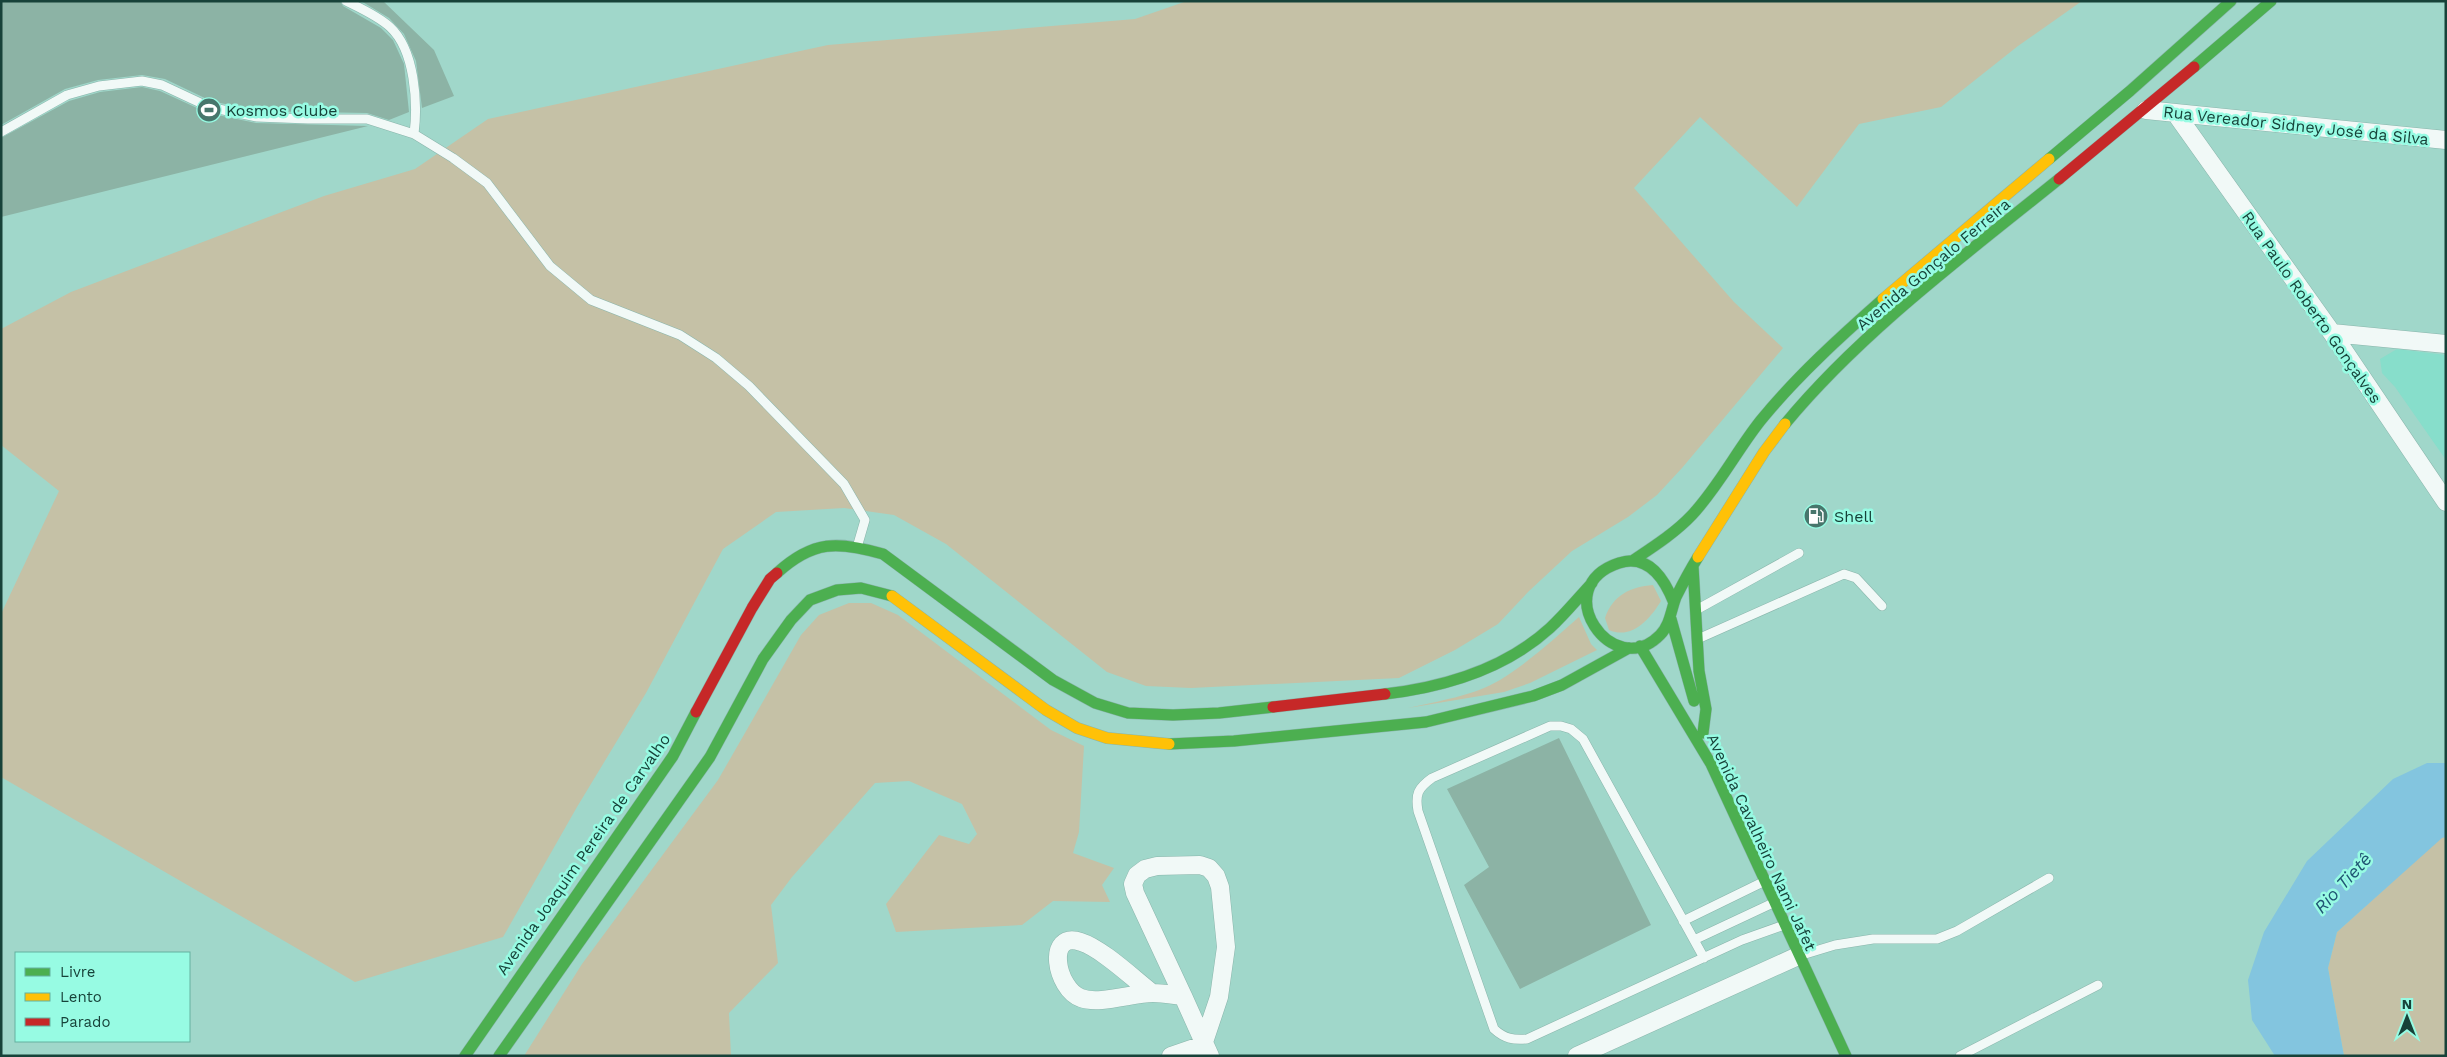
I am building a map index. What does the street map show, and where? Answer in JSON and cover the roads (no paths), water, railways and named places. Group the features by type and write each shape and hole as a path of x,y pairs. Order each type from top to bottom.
{"main road":[{"name":"Avenida Gonçalo Ferreira","path":"1632,561 1690,517 1714,489 1753,430 1775,403 1819,358 1900,283 2112,108 2231,1"},
{"name":"Avenida Gonçalo Ferreira","path":"1674,603 1693,564 1769,444 1789,418 1828,378 1903,307 2146,110 2271,1"},
{"name":"Avenida Joaquim Pereira de Carvalho","path":"465,1056 673,756 752,608 770,579 792,560 817,548 836,544 858,547 883,554 910,572 1053,680 1095,703 1128,713 1219,713 1403,692 1454,680 1493,667 1520,650 1550,628 1592,583"},
{"path":"499,1056 710,757 763,660 791,620 810,600 837,590 861,588 888,594 909,607 1046,710 1077,728 1107,738 1134,742 1172,744 1234,741 1426,722 1533,696 1562,685 1635,647 1654,641 1664,631 1671,619 1674,603 1670,588 1661,574 1648,565 1632,561 1611,566 1602,572 1592,583 1587,597 1587,612 1592,626 1602,637 1615,645 1635,647"},
{"path":"1693,564 1700,670 1706,709 1704,733"},
{"path":"1671,619 1704,733 1710,764"},
{"name":"Avenida Cavalheiro Nami Jafet","path":"1635,647 1710,764 1846,1056"}],"street":[{"name":"Rua Vereador Sidney José da Silva","path":"2146,110 2446,140"},
{"name":"Rua Paulo Roberto Gonçalves","path":"2176,114 2332,333 2446,502"},
{"path":"2332,333 2446,344"},
{"path":"1200,865 1209,868 1216,876 1220,887 1226,948 1219,997 1207,1050 1135,893 1134,884 1137,874 1145,869 1157,866 1200,865"},
{"path":"1152,993 1094,948 1073,940 1064,943 1059,948 1058,966 1062,979 1072,992 1081,999 1092,1000 1152,993 1183,996"},
{"path":"1577,1056 1798,956"},
{"path":"1170,1056 1207,1050"}],"lane":[{"path":"346,1 390,27 404,48 410,62 414,85 416,115 414,134"},
{"path":"1,132 67,95 99,86 142,81 162,84 209,107 257,117 367,119 414,134 453,158 487,183 550,266 591,300 680,335 716,358 749,386 844,484 865,520 858,547"},
{"path":"1696,610 1799,554"},
{"path":"1698,639 1844,574 1856,578 1882,606"},
{"path":"1704,958 1601,770 1582,739 1572,729 1550,726 1432,778 1421,786 1416,797 1418,811 1494,1029 1502,1037 1512,1040 1527,1040 1704,958 1784,925"},
{"path":"1798,956 1835,945 1873,939 1937,939 1957,931 2049,878"},
{"path":"1683,921 1765,881"},
{"path":"1694,940 1774,902"},
{"path":"1960,1056 2098,985"}],"water":[{"name":"Rio Tietê","path":"2427,763 2446,763 2446,837 2442,838 2337,932 2328,968 2344,1056 2275,1056 2252,1020 2248,980 2264,932 2307,861 2393,779"}],"place":[{"name":"Kosmos Clube","path":"209,110"},
{"name":"Shell","path":"1816,516"}]}
